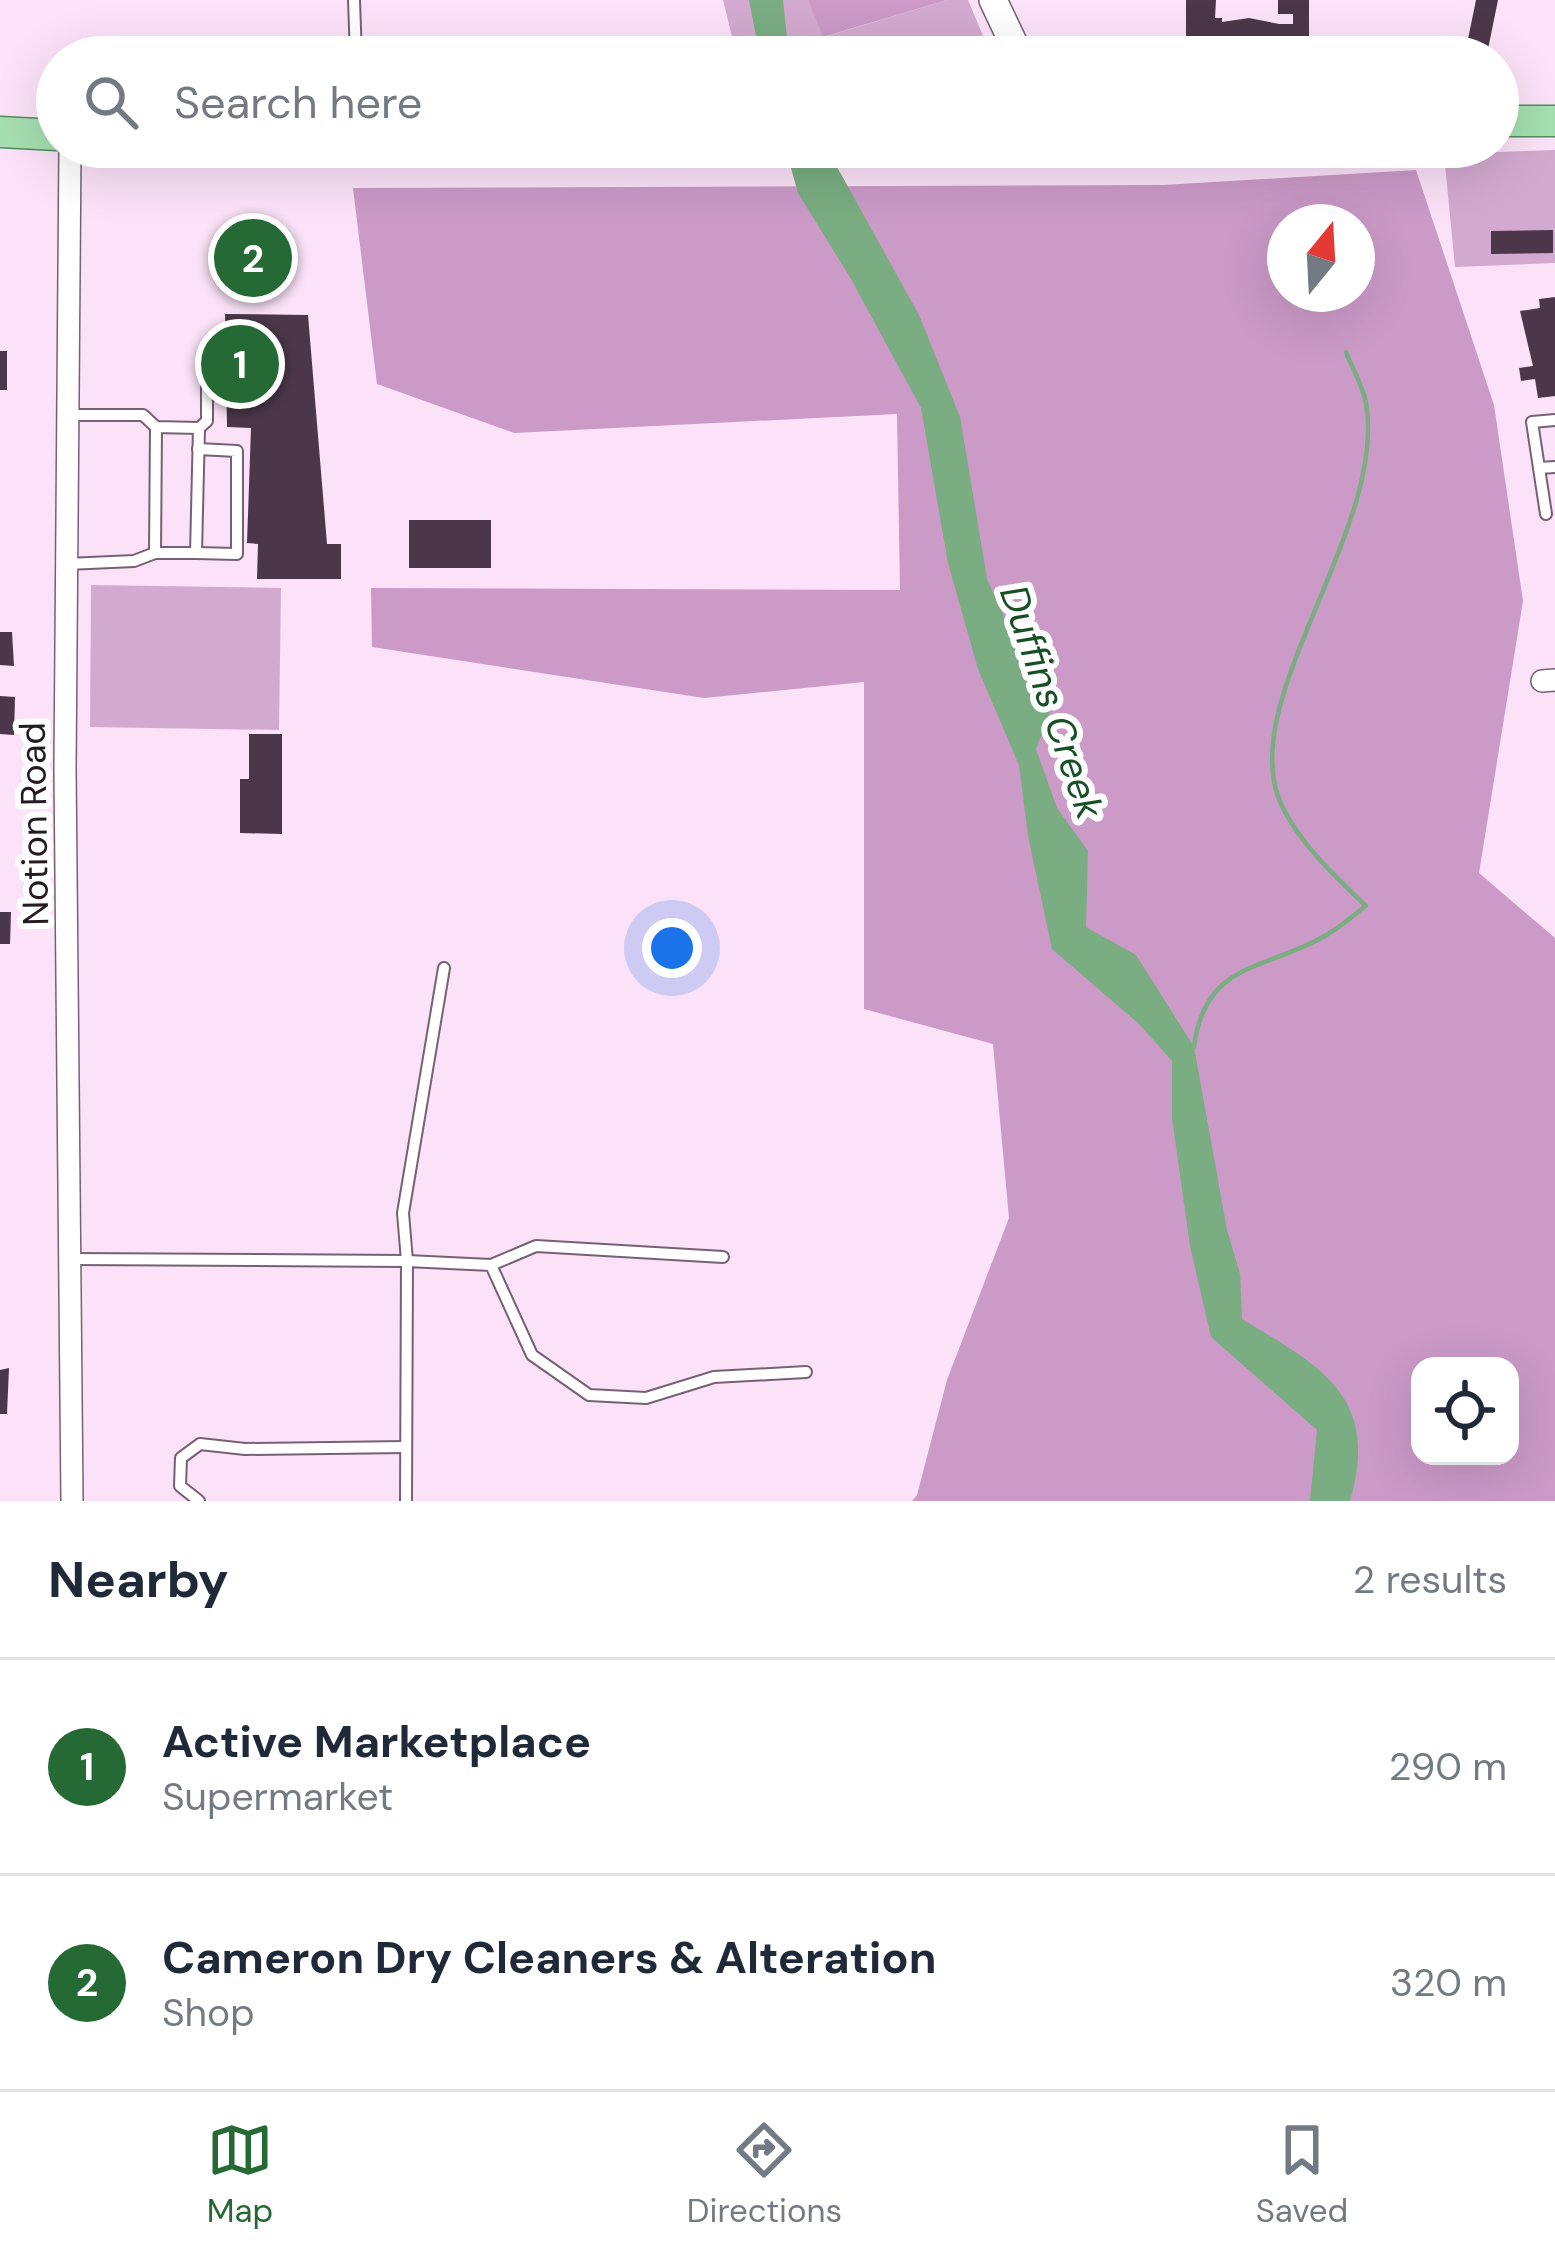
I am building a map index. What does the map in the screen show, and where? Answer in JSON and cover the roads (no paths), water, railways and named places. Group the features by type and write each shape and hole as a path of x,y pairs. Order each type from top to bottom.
{"main road":[{"path":"1519,121 1555,122"},
{"path":"0,132 36,134"}],"street":[{"path":"993,0 1010,36"},
{"name":"Notion Road","path":"70,168 68,1259 72,1501"}],"lane":[{"path":"354,0 355,36"},
{"path":"69,415 143,415 156,427 199,428 207,421 207,384"},
{"path":"1546,514 1532,422 1555,420"},
{"path":"155,553 156,427"},
{"path":"196,553 199,428"},
{"path":"67,564 134,561 155,553 237,554 237,451 199,449"},
{"path":"1539,469 1555,467"},
{"path":"406,1501 403,1213 444,968"},
{"path":"68,1259 490,1265 536,1246 723,1257"},
{"path":"490,1265 532,1354 589,1395 646,1398 714,1377 806,1372"},
{"path":"200,1501 180,1486 181,1458 200,1444 245,1449 406,1447"}],"waterway":[{"path":"1194,1047 1200,1018 1225,982 1328,934 1366,906 1320,860 1291,822 1272,767 1277,720 1292,669 1355,506 1367,453 1366,403 1346,352"}],"place":[{"name":"Cameron Dry Cleaners & Alteration","path":"253,258"},
{"name":"Active Marketplace","path":"240,364"}],"water label":[{"name":"Duffins Creek","path":"1052,702"}]}
